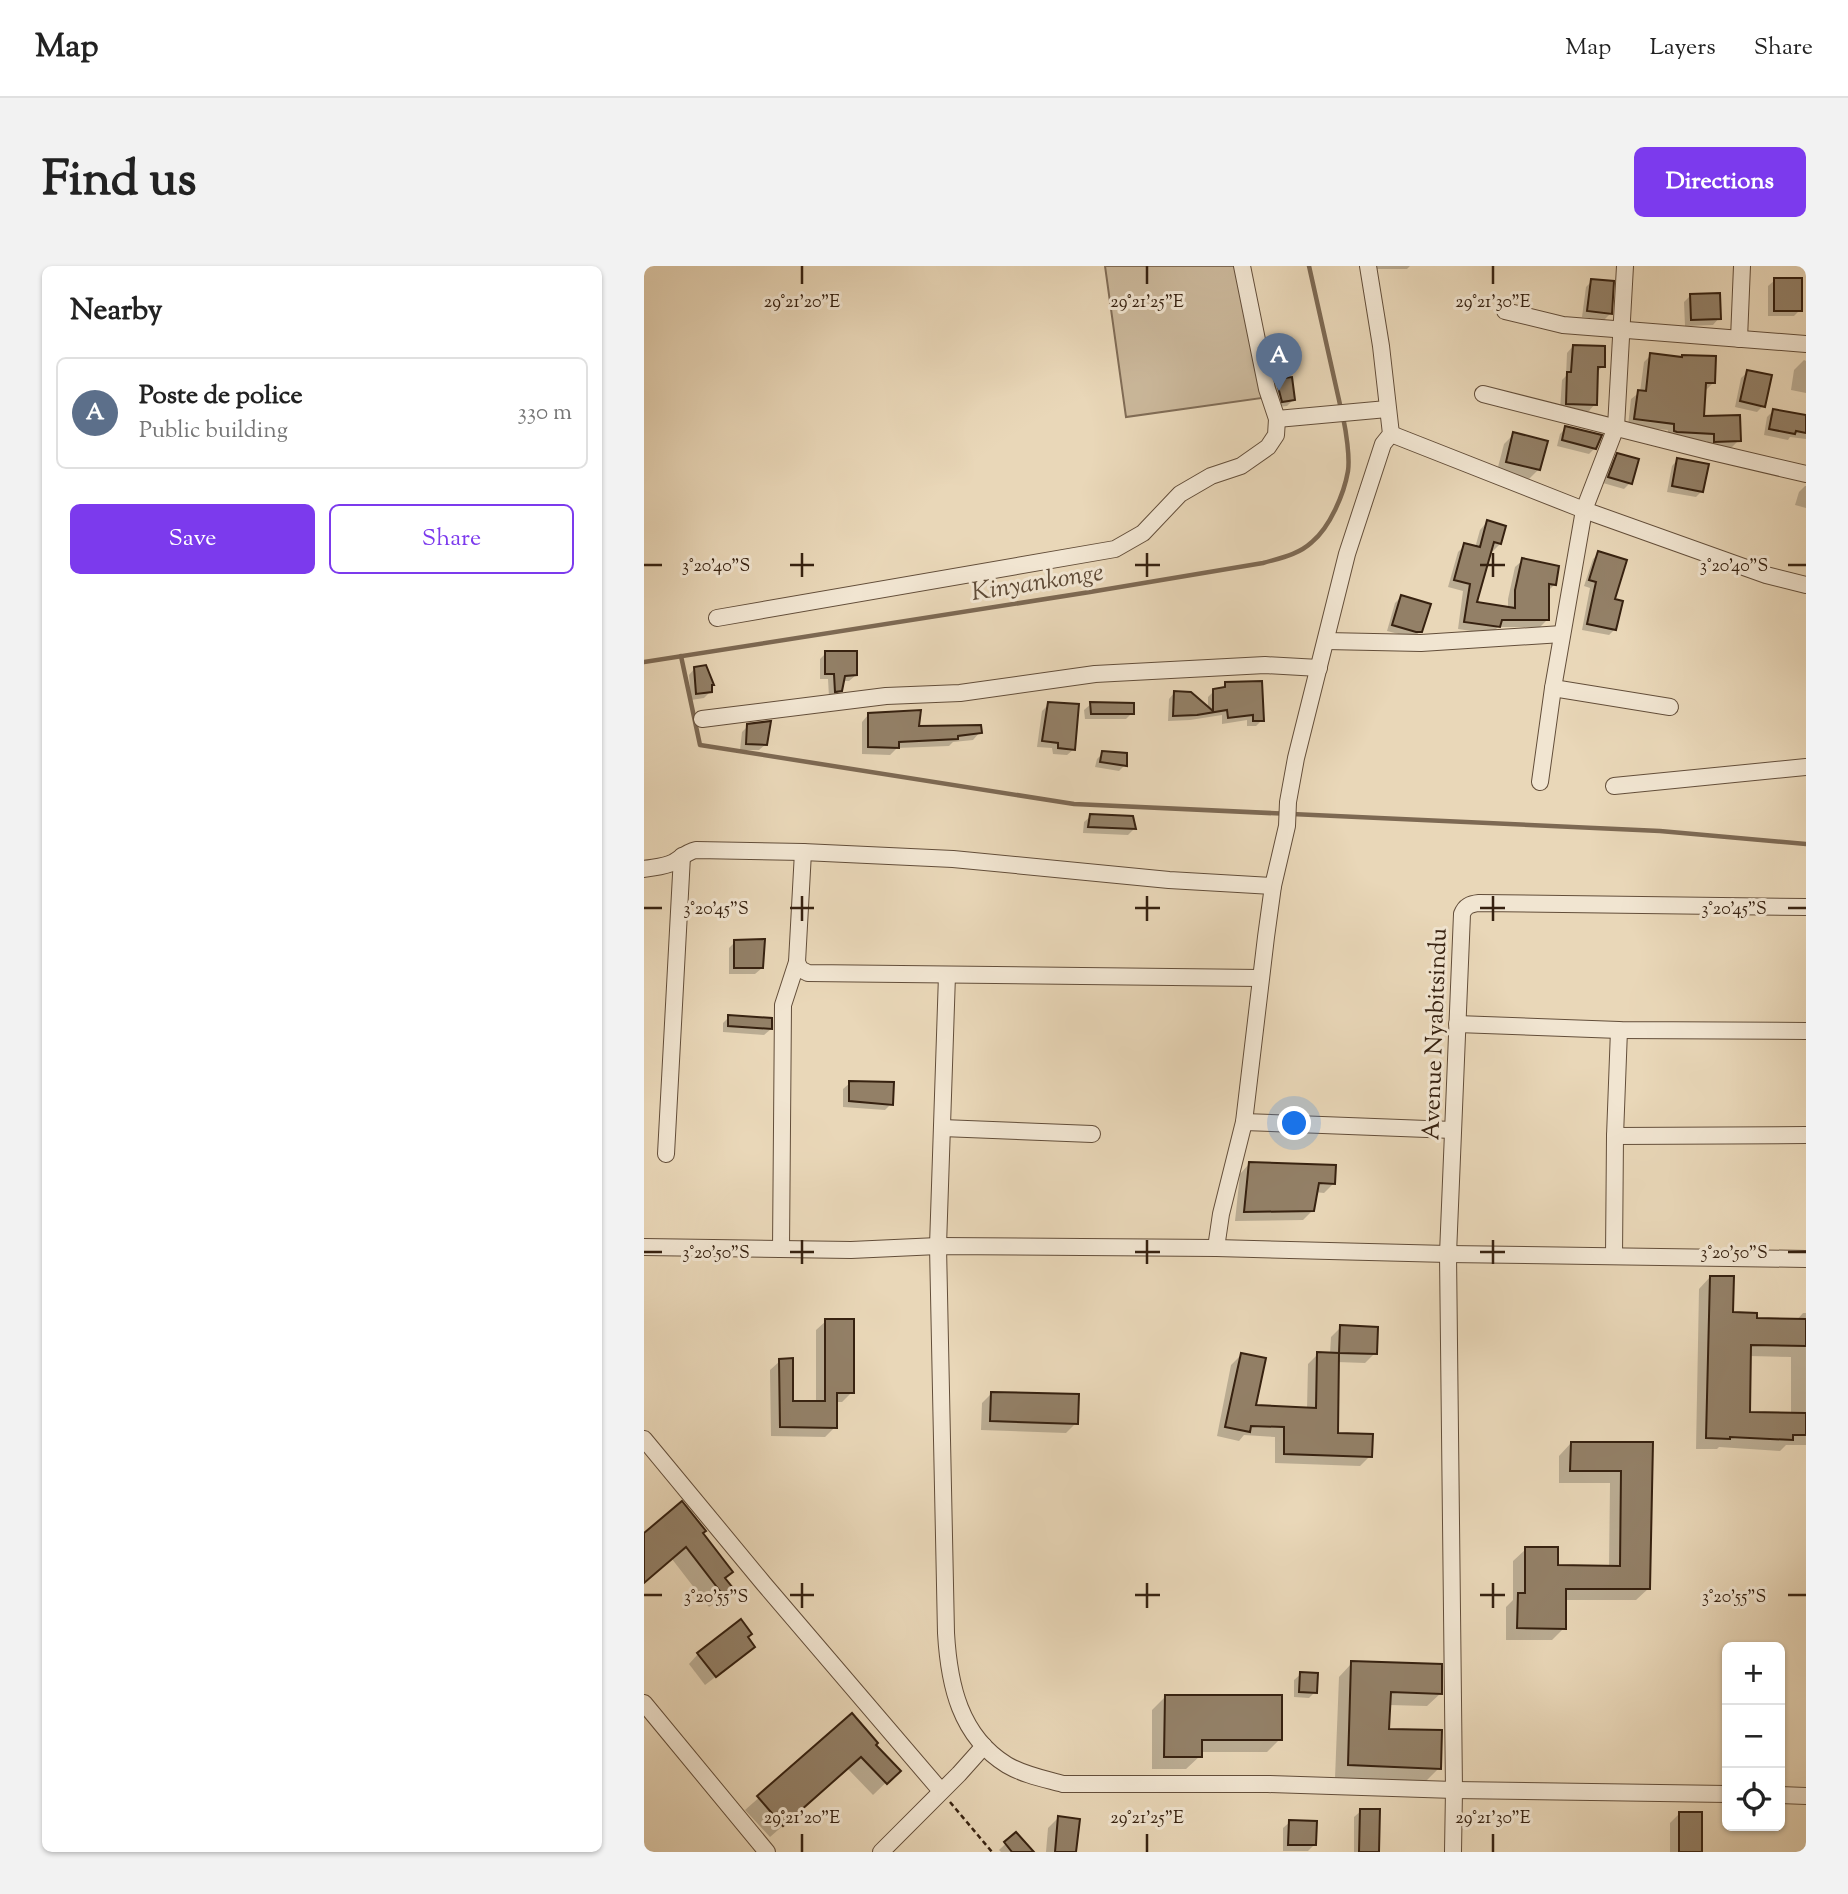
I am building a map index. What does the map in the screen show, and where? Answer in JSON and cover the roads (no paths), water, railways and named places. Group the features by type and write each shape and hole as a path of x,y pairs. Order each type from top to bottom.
{"street":[{"path":"717,618 1115,549 1143,533 1180,494 1211,476 1241,466 1268,447 1276,435 1277,419 1267,389 1242,266"},
{"path":"1216,1248 1221,1214 1244,1122 1273,886 1287,826 1288,802 1296,758 1352,540 1383,444 1391,434 1368,266"},
{"path":"1540,782 1553,688 1584,510 1616,427 1625,266"},
{"path":"1740,339 1742,266"},
{"path":"1505,312 1563,324 1806,344"},
{"path":"1483,394 1806,474"},
{"path":"1277,419 1387,409"},
{"path":"1391,434 1584,510 1766,575 1806,585"},
{"path":"1326,641 1421,643 1562,634"},
{"path":"702,719 886,696 960,693 1095,674 1265,665 1319,668"},
{"path":"1553,688 1670,707"},
{"path":"1614,786 1806,767"},
{"path":"644,869 664,866 696,850 803,852 953,859 1169,880 1273,886"},
{"path":"781,1249 783,1006 797,962 803,852"},
{"path":"666,1154 682,856"},
{"name":"Avenue Nyabitsindu","path":"1453,1852 1448,1254 1464,908 1479,903 1806,907"},
{"path":"797,962 800,969 807,973 1261,978"},
{"path":"947,975 937,1246 948,1659 963,1718 984,1745 1007,1765 1032,1776 1063,1784 1268,1784 1722,1794"},
{"path":"1457,1024 1619,1030 1806,1031"},
{"path":"1614,1256 1619,1030"},
{"path":"1244,1122 1453,1130"},
{"path":"942,1128 1092,1134"},
{"path":"1615,1136 1806,1135"},
{"path":"644,1247 851,1250 937,1246 1216,1248 1806,1259"},
{"path":"644,1439 941,1791"},
{"path":"644,1703 768,1852"},
{"path":"880,1852 959,1774 984,1745"},
{"path":"1785,1795 1806,1796"}],"waterway":[{"name":"Kinyankonge","path":"1309,266 1341,409"},
{"name":"Kinyankonge","path":"644,662 1090,592 1263,563 1289,556 1319,536 1340,500 1348,465 1343,417"},
{"path":"681,656 700,745 1074,804 1660,831 1806,844"}],"place":[{"name":"Poste de police","path":"1279,391"}]}
